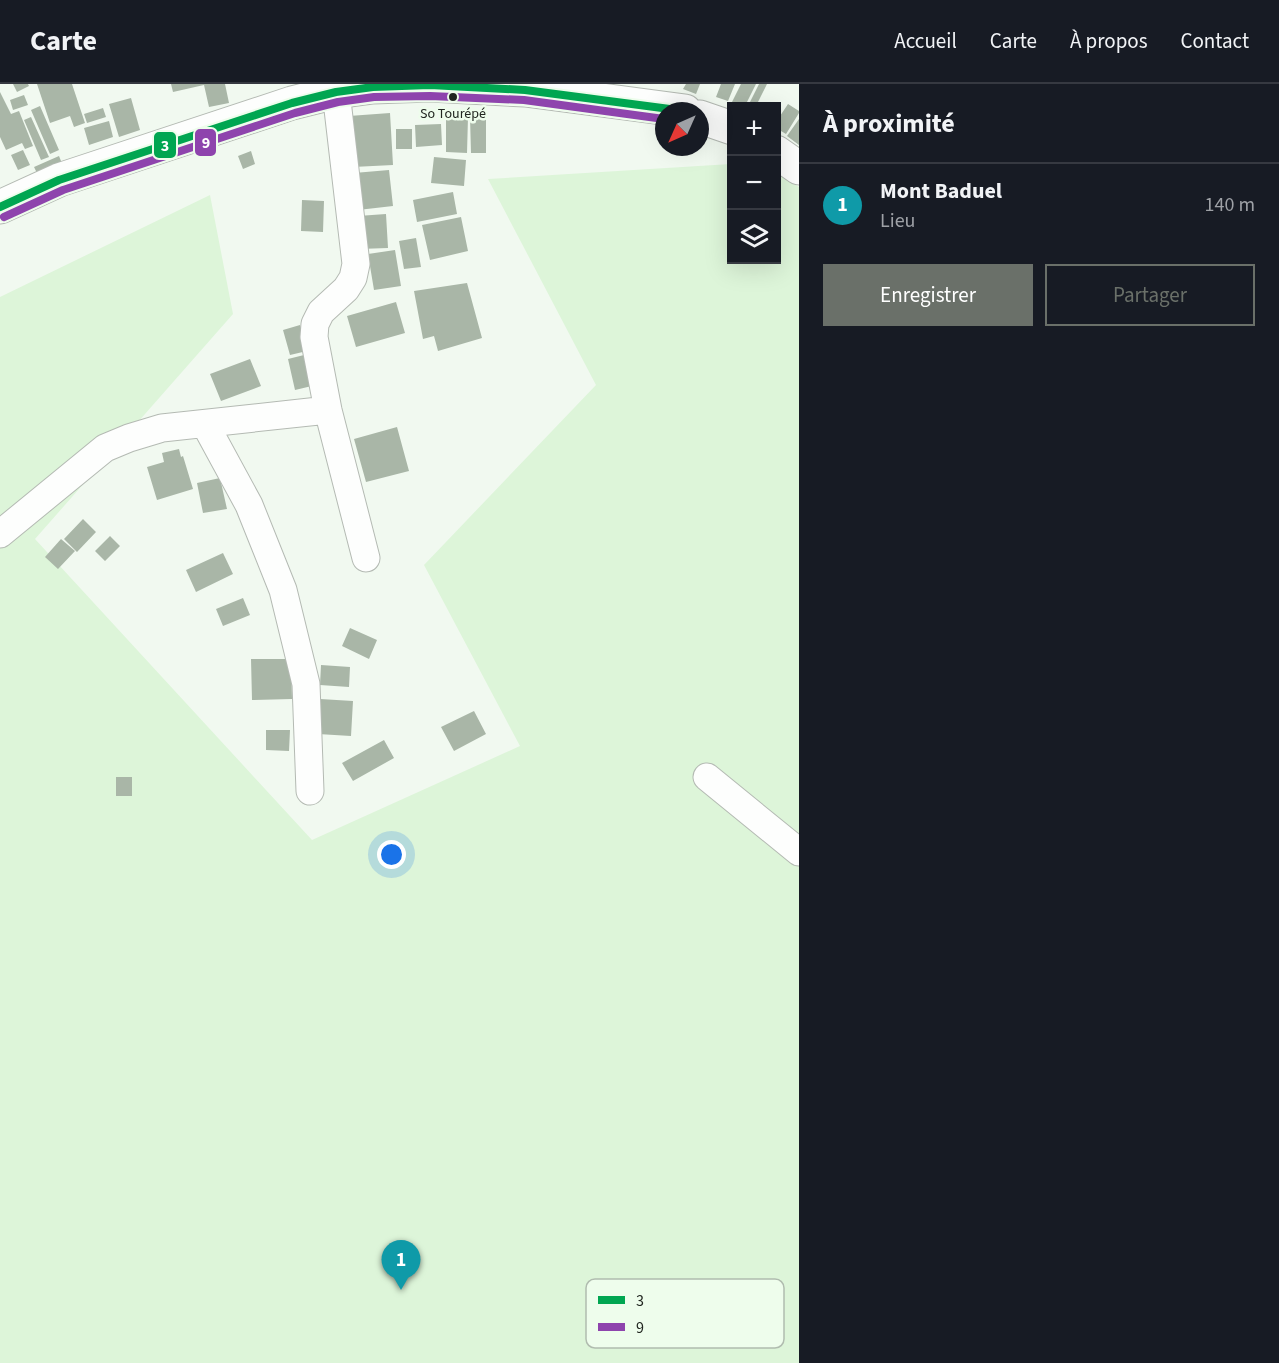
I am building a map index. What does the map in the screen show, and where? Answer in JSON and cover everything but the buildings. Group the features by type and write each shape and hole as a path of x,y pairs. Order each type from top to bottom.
{"main road":[{"path":"0,207 59,180 292,104 336,92 374,87 430,85 525,90 655,107"},
{"path":"709,120 727,126"},
{"path":"781,155 799,168"}],"street":[{"path":"336,92 356,264 353,278 346,289 328,303 315,324 314,337 328,410 366,558"},
{"path":"0,534 105,448 162,428 328,410"},
{"path":"205,424 249,505 283,590 306,684 310,791"},
{"path":"707,777 799,852"}],"green space":[{"path":"727,164 727,264 781,264 781,176 799,187 799,1363 0,1363 0,297 210,195 233,314 35,539 312,840 520,746 424,565 596,385 488,179"}],"transit line":[{"name":"3","path":"0,207 59,180 292,103 336,92 373,87 430,85 525,90 655,107"},
{"name":"9","path":"4,217 63,190 295,113 338,102 374,97 430,96 524,100 655,118"}],"place":[{"name":"So Tourépé","path":"453,97"},
{"name":"Mont Baduel","path":"401,1290"}]}
